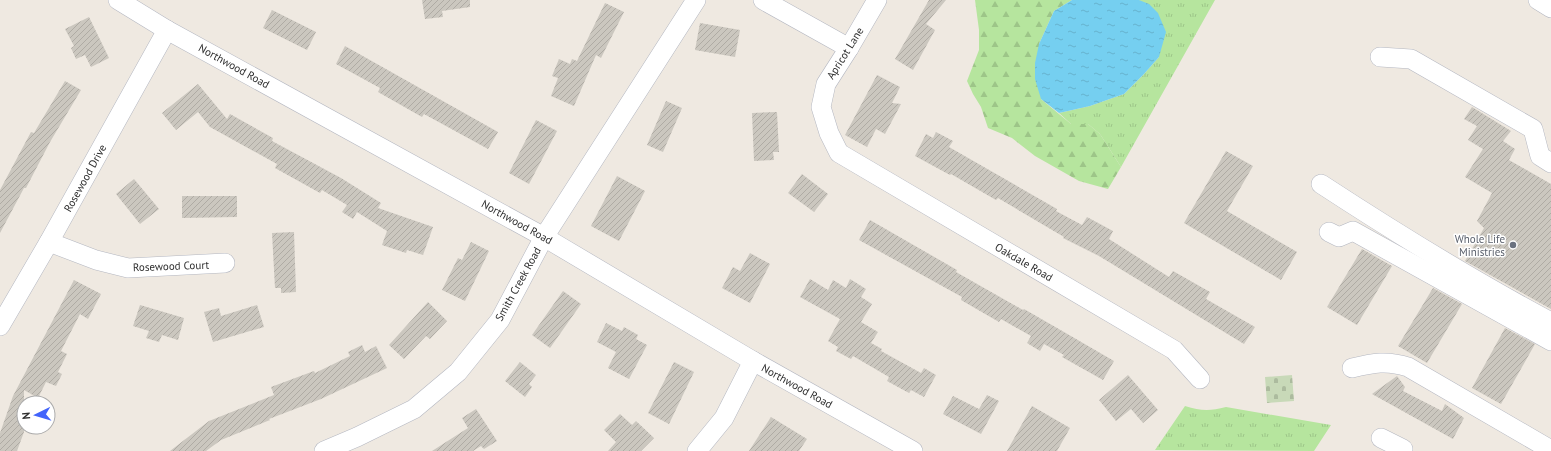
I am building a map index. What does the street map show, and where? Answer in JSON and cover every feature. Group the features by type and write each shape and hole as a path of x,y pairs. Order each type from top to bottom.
{"street":[{"name":"Northwood Road","path":"118,0 167,30 544,237 753,361 913,451"},
{"name":"Smith Creek Road","path":"324,451 357,437 414,409 458,372 500,320 544,237 696,0"},
{"path":"763,0 849,48"},
{"name":"Apricot Lane","path":"839,153 828,133 821,107 826,84 877,0"},
{"path":"1538,0 1551,8"},
{"name":"Rosewood Drive","path":"0,326 49,242 167,30"},
{"path":"1380,57 1411,59 1533,128 1540,156 1551,163"},
{"name":"Oakdale Road","path":"839,153 1174,350 1200,379"},
{"path":"1321,184 1437,256 1551,322"},
{"path":"1329,232 1339,238 1353,231 1551,341"},
{"name":"Rosewood Court","path":"49,242 96,260 128,268 225,263"},
{"path":"697,451 724,418 753,361"},
{"path":"1352,368 1374,362 1394,362 1408,367 1551,450"},
{"path":"1381,438 1403,449 1402,451"}],"green space":[{"path":"975,0 1072,0 1054,11 1039,44 1041,99 1071,124 1088,124 1100,134 1121,167 1108,189 1079,181 1035,156 1012,138 988,128 981,107 967,81 979,50 979,30"},
{"path":"1139,0 1215,0 1121,167 1100,134 1088,124 1071,124 1059,113 1090,106 1124,94 1159,57"},
{"path":"1292,375 1294,401 1267,403 1265,377"},
{"path":"1185,406 1206,410 1226,407 1331,425 1314,451 1155,450"}],"water":[{"path":"1072,0 1139,0 1149,4 1158,13 1166,32 1159,57 1124,94 1090,106 1059,113 1041,99 1035,79 1035,63 1039,44 1054,11"}],"building":[{"path":"422,0 470,0 470,7 442,11 443,17 425,19"},
{"path":"929,0 946,0 926,24 935,30 913,70 895,59"},
{"path":"605,3 624,12 601,58 596,55 574,106 551,96 558,78 552,76 559,59 570,64 572,59 577,61"},
{"path":"272,10 316,32 307,50 263,28"},
{"path":"89,17 109,58 91,67 85,55 76,59 71,48 74,46 65,29"},
{"path":"700,23 740,30 735,57 695,50"},
{"path":"345,46 498,132 488,149 424,114 422,117 378,92 380,88 336,64"},
{"path":"877,75 900,87 892,103 901,104 885,134 876,129 867,147 845,135"},
{"path":"65,81 81,90 50,142 0,233 0,190 31,132 34,133"},
{"path":"198,84 227,119 230,114 273,138 272,141 341,178 381,203 378,208 433,227 423,255 407,250 406,253 382,245 387,231 357,212 353,219 342,212 347,205 322,190 320,193 275,168 277,164 210,127 198,112 176,130 162,113"},
{"path":"666,101 682,108 663,152 647,145"},
{"name":"Whole Life Ministries","path":"1472,107 1511,131 1503,141 1515,149 1509,160 1551,184 1551,309 1465,261 1484,228 1477,221 1492,193 1465,177 1483,149 1468,140 1477,126 1464,119"},
{"path":"777,112 779,152 773,152 774,160 754,161 752,113"},
{"path":"536,120 557,131 529,184 509,173"},
{"path":"936,132 953,141 949,147 1057,209 1056,211 1082,225 1087,217 1113,231 1109,239 1169,277 1173,271 1210,292 1206,299 1255,327 1244,344 1099,256 1063,238 1064,237 998,198 996,200 951,174 950,175 915,156 926,134 933,138"},
{"path":"1226,151 1253,166 1227,211 1297,252 1281,280 1184,223"},
{"path":"802,174 828,194 814,212 788,193"},
{"path":"617,176 645,191 619,241 591,226"},
{"path":"134,179 159,209 140,224 116,194"},
{"path":"182,196 237,196 237,217 182,218"},
{"path":"870,220 957,270 956,272 1114,361 1103,380 1062,357 1064,355 1044,344 1040,351 1027,343 1031,336 1001,319 999,322 961,300 962,297 859,240"},
{"path":"294,232 296,292 281,293 281,288 275,288 272,233"},
{"path":"471,242 489,251 465,301 442,290 458,258 462,260"},
{"path":"1362,249 1392,266 1357,325 1327,307"},
{"path":"750,253 770,264 750,303 722,288 733,267 740,271"},
{"path":"810,279 828,290 833,280 846,288 850,279 866,289 861,297 872,304 861,322 878,332 871,343 882,349 881,351 921,373 924,368 936,375 924,397 911,390 909,393 887,381 889,377 853,356 851,359 836,351 838,347 828,341 840,319 800,297"},
{"path":"74,280 101,294 88,319 80,314 61,351 67,354 58,372 62,374 56,386 46,382 40,395 33,395 24,390 24,395 16,395 16,435 23,435 17,451 0,451 0,433 13,396"},
{"path":"1433,288 1462,304 1427,363 1398,346"},
{"path":"563,291 581,304 550,348 532,335"},
{"path":"428,302 447,321 430,339 426,336 404,359 389,345"},
{"path":"140,305 184,318 178,340 162,335 159,342 146,338 149,331 133,326"},
{"path":"257,305 264,327 213,342 204,312 219,308 221,316"},
{"path":"606,323 622,331 624,327 638,335 636,339 647,345 629,379 608,368 616,352 597,342"},
{"path":"1505,328 1535,344 1501,404 1472,388"},
{"path":"362,345 365,352 376,346 387,368 321,399 269,419 270,420 221,440 206,451 170,451 209,421 274,395 271,387 314,371 315,373 350,356 348,352"},
{"path":"520,362 536,375 529,384 532,387 525,397 505,381"},
{"path":"674,362 694,372 669,424 648,413"},
{"path":"1128,375 1158,410 1143,423 1131,409 1116,421 1099,400"},
{"path":"1397,376 1405,387 1403,391 1442,411 1445,404 1464,418 1453,439 1372,394"},
{"path":"987,395 999,401 981,434 943,414 953,396 979,409"},
{"path":"1032,406 1070,428 1057,451 1007,451"},
{"path":"476,409 497,441 484,449 481,446 473,451 432,451 468,428 462,418"},
{"path":"620,414 632,425 636,421 654,438 641,451 608,451 616,442 604,430"},
{"path":"771,417 807,439 799,451 749,451"}],"place":[{"name":"Whole Life Ministries","path":"1513,245"}]}
